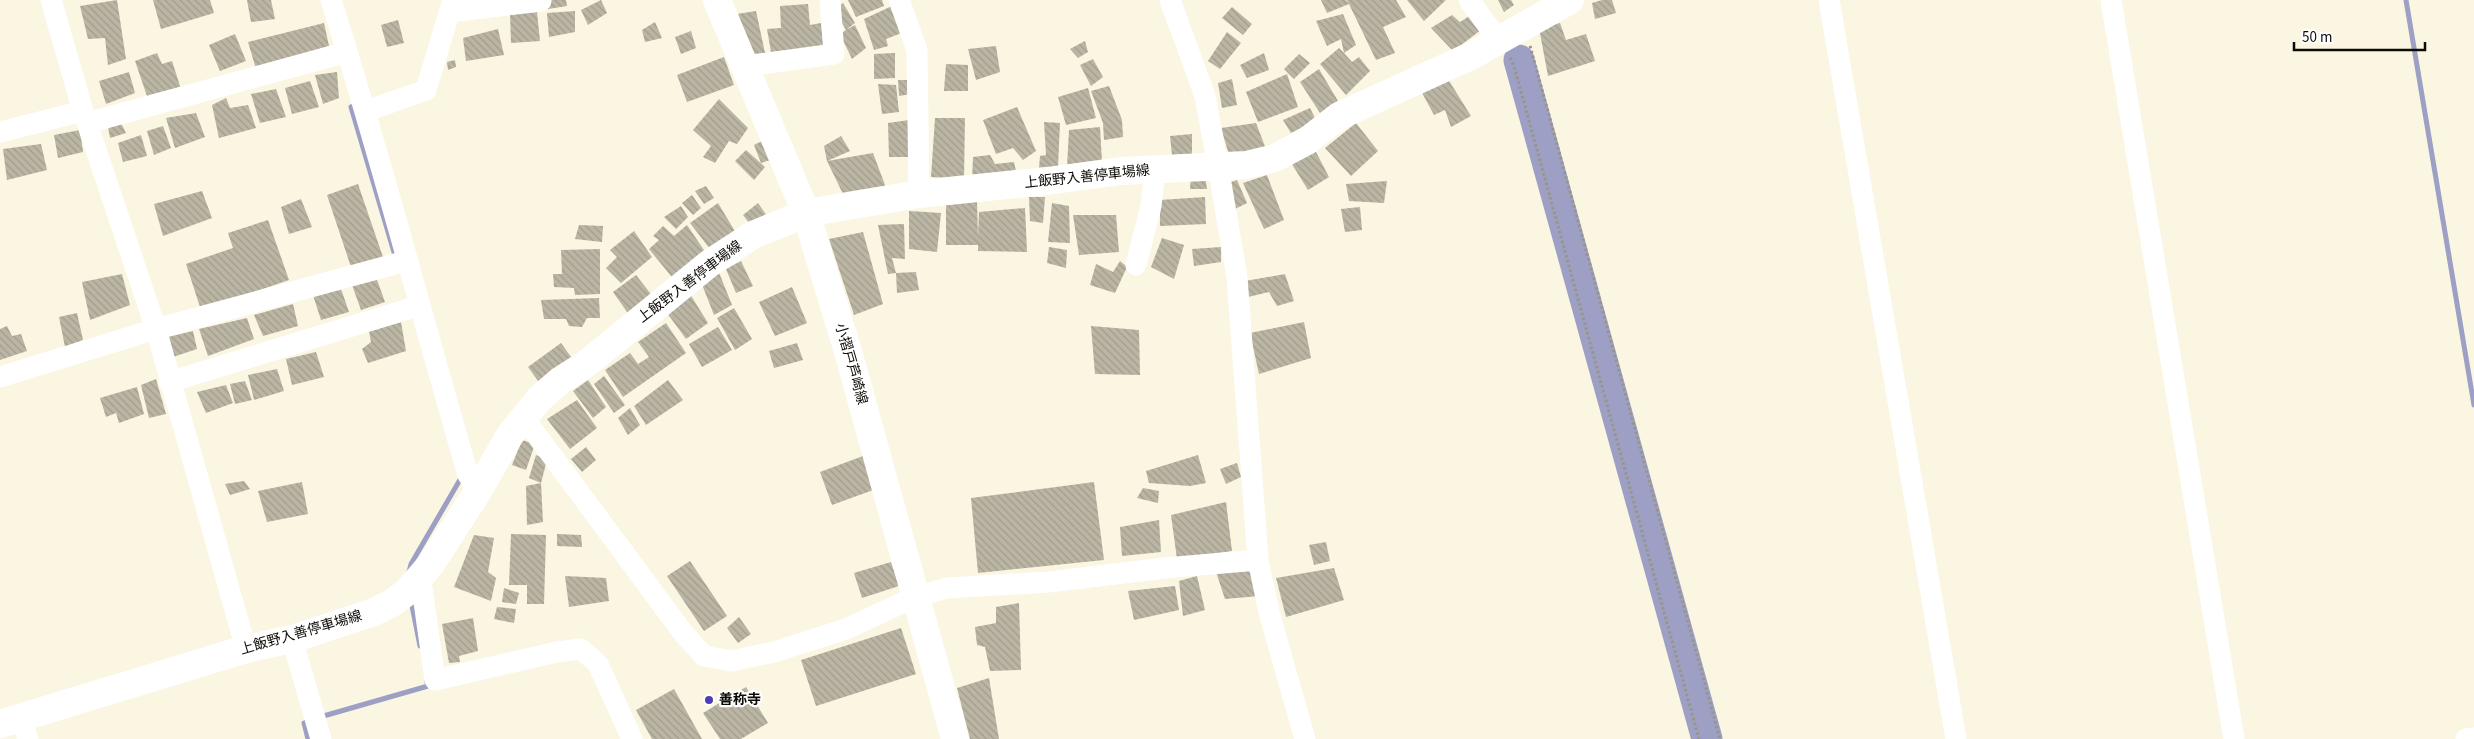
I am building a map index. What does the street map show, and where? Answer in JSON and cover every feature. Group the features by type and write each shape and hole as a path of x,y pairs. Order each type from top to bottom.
{"main road":[{"name":"小摺戸芦崎線","path":"717,0 806,213 849,355 955,739"},
{"name":"上飯野入善停車場線","path":"16,727 246,649 292,639 374,612 392,603 416,582 431,564 478,491 510,436 540,398 561,380 586,364 710,263 753,235 806,213 919,194 1155,169 1246,165 1275,158 1307,141 1339,116 1466,58 1570,0"}],"street":[{"path":"51,0 85,117 156,329 246,649"},
{"path":"331,0 366,111 418,306 468,475 478,491"},
{"path":"746,66 834,54 830,0"},
{"path":"899,0 917,50 919,194"},
{"path":"1170,0 1205,96 1218,166 1237,276 1258,560 1269,612 1305,739"},
{"path":"1469,0 1499,41"},
{"path":"1829,0 1956,739"},
{"path":"2112,0 2234,739"},
{"path":"366,111 426,90 451,6 541,1"},
{"path":"0,132 85,117 348,52"},
{"path":"1136,264 1151,206 1155,169"},
{"path":"0,377 156,329 406,261"},
{"path":"170,382 418,306"},
{"path":"524,418 678,627 704,656 730,661 774,652 846,629 915,597 947,588 1049,582 1165,568 1258,560"},
{"path":"416,582 422,588 435,680 557,652 581,649 598,664 632,739"},
{"path":"292,639 321,739"},
{"path":"2466,739 2474,738"}],"path":[{"path":"1524,26 1720,739"},
{"path":"1499,41 1514,66 1699,739"}],"building":[{"path":"117,0 126,59 108,65 105,38 88,39 80,6"},
{"path":"153,0 210,0 214,13 161,29"},
{"path":"247,0 271,0 275,19 251,22"},
{"path":"547,0 566,0 567,6 548,9"},
{"path":"601,0 607,13 588,25 581,10"},
{"path":"848,0 882,0 884,6 856,17"},
{"path":"1321,0 1346,0 1348,3 1347,0 1396,0 1406,17 1383,27 1395,53 1376,60 1349,4 1327,13"},
{"path":"1407,0 1446,0 1424,21"},
{"path":"1498,0 1511,0 1514,5 1504,12"},
{"path":"1612,0 1616,13 1595,19 1592,3"},
{"path":"843,3 855,23 846,30 834,9"},
{"path":"808,4 810,25 821,23 824,46 771,52 767,29 781,28 780,6"},
{"path":"892,6 904,32 886,39 888,46 874,50 864,19"},
{"path":"1232,7 1252,24 1243,35 1222,18"},
{"path":"575,11 575,32 549,37 547,13"},
{"path":"756,11 765,53 754,54 737,14"},
{"path":"537,12 540,41 511,43 510,14"},
{"path":"1343,14 1356,45 1344,53 1341,39 1327,46 1316,21"},
{"path":"1452,15 1460,22 1471,15 1481,30 1453,51 1431,28"},
{"path":"398,20 404,43 387,47 381,25"},
{"path":"655,22 662,38 645,42 642,30"},
{"path":"324,23 329,46 256,69 248,42"},
{"path":"1560,23 1566,40 1586,34 1595,61 1548,76 1539,28"},
{"path":"855,25 866,48 852,59 840,34"},
{"path":"498,29 504,55 466,61 463,38"},
{"path":"691,31 696,48 681,54 675,37"},
{"path":"1227,32 1241,43 1220,69 1208,61"},
{"path":"235,34 246,61 220,71 209,45"},
{"path":"1085,41 1088,52 1078,58 1070,49"},
{"path":"996,46 1000,72 976,80 968,49"},
{"path":"1339,48 1352,62 1359,57 1370,71 1346,95 1320,64"},
{"path":"157,53 162,64 172,61 181,89 148,99 135,61"},
{"path":"895,53 895,78 874,79 874,54"},
{"path":"1264,53 1269,70 1247,78 1240,65"},
{"path":"1299,54 1310,63 1294,79 1284,69"},
{"path":"724,57 734,85 687,102 677,75"},
{"path":"1093,59 1103,77 1091,86 1080,65"},
{"path":"455,60 456,67 448,70 447,62"},
{"path":"946,64 968,65 968,91 944,91"},
{"path":"1319,69 1338,101 1320,113 1300,82"},
{"path":"129,72 135,93 106,104 99,81"},
{"path":"337,72 339,98 323,104 315,75"},
{"path":"1287,74 1298,107 1258,122 1246,92"},
{"path":"1446,76 1471,116 1451,127 1445,110 1434,115 1420,89"},
{"path":"1232,79 1237,105 1222,108 1218,83"},
{"path":"898,80 912,80 911,94 899,96"},
{"path":"310,81 319,107 292,114 285,88"},
{"path":"878,84 896,85 899,112 882,114"},
{"path":"1109,86 1122,120 1123,137 1104,140 1103,123 1091,91"},
{"path":"1088,88 1096,118 1066,125 1058,97"},
{"path":"276,89 286,117 260,123 251,94"},
{"path":"226,98 230,108 248,105 256,128 219,138 212,105"},
{"path":"719,99 748,128 737,144 729,141 715,163 703,157 711,146 693,130"},
{"path":"1017,107 1036,151 1023,160 1013,148 996,154 983,120"},
{"path":"1310,108 1316,120 1291,133 1283,120"},
{"path":"196,113 205,137 175,148 166,118"},
{"path":"935,118 965,118 964,179 931,177"},
{"path":"909,120 910,157 889,157 888,123"},
{"path":"1044,122 1060,123 1058,167 1039,168 1040,156 1046,155"},
{"path":"121,123 126,133 110,138 108,127"},
{"path":"1256,123 1266,149 1230,158 1221,128"},
{"path":"1356,123 1378,151 1351,176 1325,148"},
{"path":"163,126 171,148 154,155 147,131"},
{"path":"1100,127 1102,162 1067,167 1069,130"},
{"path":"80,130 83,152 58,158 54,135"},
{"path":"1192,134 1192,154 1172,155 1170,136"},
{"path":"141,135 147,156 123,162 118,143"},
{"path":"841,136 850,151 827,161 824,146"},
{"path":"766,139 773,159 761,163 754,145"},
{"path":"41,144 47,170 7,180 3,149"},
{"path":"746,150 765,167 754,180 735,161"},
{"path":"1315,150 1329,177 1308,190 1290,161"},
{"path":"873,153 888,193 845,198 827,161"},
{"path":"990,155 995,164 1014,162 1017,176 972,181 973,157"},
{"path":"1191,175 1205,176 1207,189 1190,189"},
{"path":"1267,175 1284,220 1264,229 1243,183"},
{"path":"1237,180 1247,203 1235,209 1228,183"},
{"path":"1387,181 1384,203 1349,201 1346,184"},
{"path":"358,184 384,260 352,270 327,195"},
{"path":"706,186 714,198 704,204 695,191"},
{"path":"202,191 212,218 163,236 154,204"},
{"path":"692,195 701,208 693,215 682,203"},
{"path":"1029,197 1045,197 1043,223 1030,221"},
{"path":"1205,197 1206,224 1160,226 1160,200"},
{"path":"301,199 312,227 289,234 281,207"},
{"path":"977,201 978,236 979,212 1025,208 1027,252 978,251 978,245 946,245 946,205"},
{"path":"718,203 739,238 713,253 690,223"},
{"path":"758,203 767,216 753,228 743,215"},
{"path":"1052,203 1069,206 1070,243 1048,242"},
{"path":"681,206 688,217 676,229 664,217"},
{"path":"1360,207 1362,230 1345,232 1341,209"},
{"path":"909,211 941,213 937,252 909,249"},
{"path":"1073,215 1116,215 1119,252 1079,255"},
{"path":"268,220 289,280 201,310 186,264 233,248 228,233"},
{"path":"904,224 905,259 892,258 896,273 888,274 878,225"},
{"path":"579,225 603,226 602,242 575,239"},
{"path":"687,225 708,256 675,281 649,249 659,240 653,236 663,226 674,236"},
{"path":"634,231 652,257 621,283 606,268 617,257 610,250"},
{"path":"863,232 883,304 854,315 829,239"},
{"path":"1162,238 1184,245 1174,279 1151,267"},
{"path":"1049,247 1067,250 1066,268 1047,263"},
{"path":"1221,247 1221,262 1194,266 1192,249"},
{"path":"600,249 600,294 575,295 574,288 554,287 553,274 562,274 561,250"},
{"path":"741,261 753,286 736,293 726,269"},
{"path":"1120,261 1127,267 1115,293 1090,285 1096,264 1113,272"},
{"path":"718,270 732,305 714,315 701,282"},
{"path":"916,272 919,290 897,293 896,273"},
{"path":"122,274 130,305 90,320 82,282"},
{"path":"1285,274 1294,301 1277,306 1269,292 1248,297 1245,281"},
{"path":"636,275 654,298 632,319 613,292"},
{"path":"376,277 385,302 361,310 352,285"},
{"path":"340,286 349,312 321,320 313,295"},
{"path":"792,287 807,323 775,336 759,302"},
{"path":"690,294 708,323 686,339 667,313"},
{"path":"599,298 600,318 587,318 582,327 569,326 566,319 544,319 541,300"},
{"path":"293,304 298,326 263,336 254,315"},
{"path":"734,308 752,339 735,350 717,318"},
{"path":"77,313 83,340 65,347 59,317"},
{"path":"247,318 254,339 208,356 199,329"},
{"path":"401,322 406,351 368,363 362,349 371,342 369,331"},
{"path":"1304,322 1311,358 1259,374 1250,333"},
{"path":"666,323 686,353 623,397 605,370 630,353 638,364 649,357 638,342"},
{"path":"7,326 12,336 21,334 27,351 0,360 0,329"},
{"path":"1091,326 1139,330 1140,375 1095,374"},
{"path":"718,327 732,350 702,367 689,344"},
{"path":"193,331 197,349 173,357 168,337"},
{"path":"561,343 574,361 541,385 528,367"},
{"path":"797,343 803,360 774,368 769,351"},
{"path":"316,352 324,377 292,385 286,359"},
{"path":"277,369 284,391 254,400 248,375"},
{"path":"604,376 625,405 614,413 594,384"},
{"path":"156,379 166,414 149,418 141,385"},
{"path":"588,380 606,407 593,418 573,391"},
{"path":"668,380 683,400 646,425 634,406"},
{"path":"245,381 252,400 235,404 230,384"},
{"path":"226,385 233,403 206,413 197,392"},
{"path":"137,387 144,414 119,423 116,413 106,417 100,398"},
{"path":"577,400 597,428 570,449 547,419"},
{"path":"630,408 640,425 628,435 618,418"},
{"path":"522,440 535,444 526,470 512,465"},
{"path":"586,447 596,460 582,472 571,459"},
{"path":"536,455 547,460 541,483 529,478"},
{"path":"1198,455 1206,483 1190,486 1149,483 1146,471"},
{"path":"863,456 876,489 832,505 820,472"},
{"path":"1237,463 1241,477 1226,484 1220,469"},
{"path":"244,481 250,489 230,495 225,484"},
{"path":"302,482 308,514 267,522 258,491"},
{"path":"1094,482 1104,560 978,573 971,498"},
{"path":"541,483 543,522 527,525 526,486"},
{"path":"1143,488 1159,491 1158,503 1137,498"},
{"path":"1226,502 1232,551 1177,559 1171,515"},
{"path":"1159,520 1161,552 1122,556 1120,527"},
{"path":"511,534 546,535 544,604 527,604 527,585 509,585"},
{"path":"557,534 581,535 582,547 557,546"},
{"path":"474,535 494,538 488,572 496,578 491,601 454,587"},
{"path":"1326,542 1330,561 1314,565 1309,545"},
{"path":"690,561 727,616 704,631 667,576"},
{"path":"891,562 899,586 862,598 854,573"},
{"path":"1334,568 1344,600 1286,617 1276,578"},
{"path":"1254,569 1259,596 1225,599 1216,572"},
{"path":"565,576 606,578 609,601 569,607"},
{"path":"1197,576 1205,610 1183,616 1179,581"},
{"path":"1175,586 1179,610 1134,620 1128,591"},
{"path":"504,588 519,593 516,604 502,602"},
{"path":"1019,603 1021,670 990,671 985,647 977,645 975,627 996,623 996,607"},
{"path":"497,607 516,609 514,623 494,619"},
{"path":"739,617 751,634 738,643 727,628"},
{"path":"473,618 478,651 459,656 460,662 449,663 442,624"},
{"path":"901,628 916,674 816,706 801,660"},
{"path":"989,678 999,739 970,739 957,688"},
{"path":"746,687 768,723 741,739 720,739 703,713"},
{"path":"674,689 702,739 652,739 636,710"}],"waterway":[{"path":"2406,0 2474,405"},
{"path":"1519,60 1707,739"},
{"path":"358,105 351,107 396,259"},
{"path":"409,572 411,564 461,478"},
{"path":"411,601 420,646"},
{"path":"320,717 428,686 427,682"},
{"path":"308,739 304,723 309,721"}],"place":[{"name":"善称寺","path":"709,700"}]}
